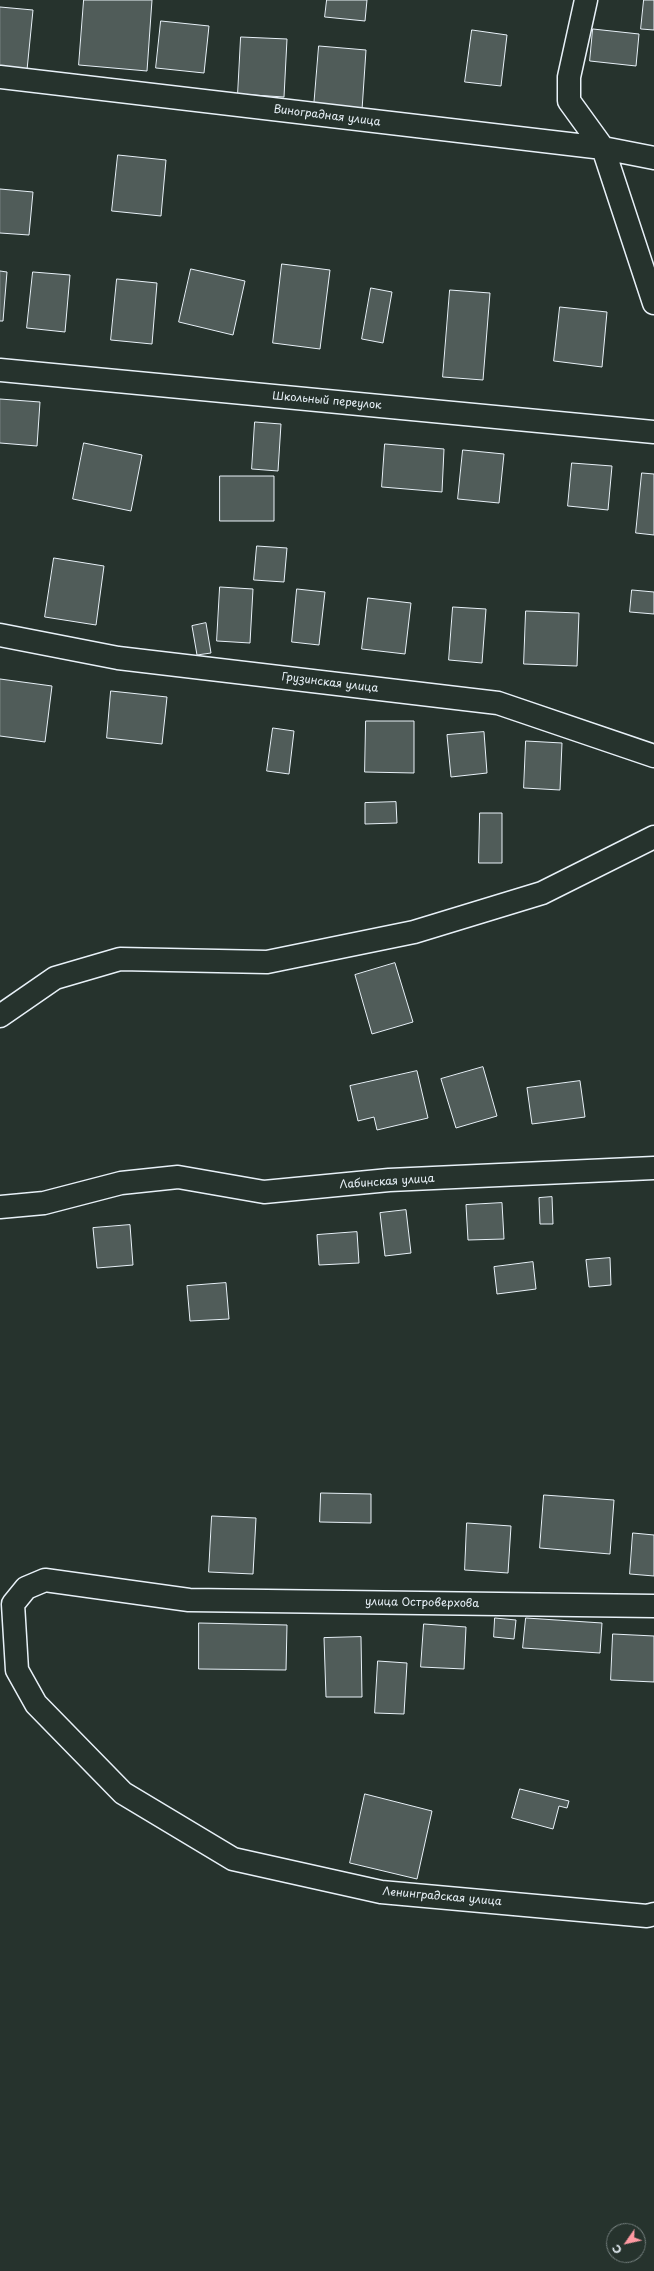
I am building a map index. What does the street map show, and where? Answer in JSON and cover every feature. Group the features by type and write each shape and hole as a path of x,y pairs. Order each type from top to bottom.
{"street":[{"path":"586,0 569,77 569,101 603,148 654,303"},
{"name":"Виноградная улица","path":"0,77 603,148 654,158"},
{"name":"Школьный переулок","path":"0,370 654,432"},
{"name":"Грузинская улица","path":"0,635 118,658 498,703 654,756"},
{"path":"0,1016 55,978 120,959 267,962 414,932 542,893 654,836"},
{"name":"Лабинская улица","path":"0,1207 44,1203 121,1183 178,1177 264,1192 389,1180 654,1168"},
{"name":"улица Островерхова","path":"233,1860 123,1793 36,1704 17,1670 13,1604 26,1588 45,1580 190,1600 654,1606"},
{"name":"Ленинградская улица","path":"233,1860 381,1892 652,1915"}],"building":[{"path":"84,0 152,0 147,71 79,65"},
{"path":"327,0 367,0 365,21 325,17"},
{"path":"644,0 654,0 654,30 641,29"},
{"path":"0,7 33,10 27,70 0,67"},
{"path":"161,21 209,26 204,73 156,68"},
{"path":"593,29 639,34 636,66 590,61"},
{"path":"472,30 507,35 501,86 465,82"},
{"path":"241,37 287,39 284,97 238,94"},
{"path":"319,46 366,50 362,110 314,107"},
{"path":"118,155 166,160 161,216 112,211"},
{"path":"0,189 33,192 29,235 0,233"},
{"path":"282,264 330,270 320,349 273,343"},
{"path":"191,269 245,281 233,335 179,322"},
{"path":"0,271 7,272 3,321 0,321"},
{"path":"33,272 70,275 65,332 27,328"},
{"path":"117,279 157,283 152,344 111,340"},
{"path":"371,288 392,292 383,343 362,339"},
{"path":"450,290 490,293 483,380 443,377"},
{"path":"560,307 607,312 602,367 554,361"},
{"path":"0,399 40,402 37,446 0,443"},
{"path":"255,422 281,424 278,471 252,469"},
{"path":"84,443 142,455 131,511 73,499"},
{"path":"385,444 444,449 442,492 382,487"},
{"path":"463,450 504,454 499,503 458,499"},
{"path":"572,463 612,466 608,510 568,506"},
{"path":"642,473 654,474 654,535 636,533"},
{"path":"220,476 274,476 274,521 220,521"},
{"path":"257,546 287,548 284,582 254,580"},
{"path":"54,558 104,566 96,625 45,617"},
{"path":"220,587 253,589 250,643 217,641"},
{"path":"297,589 325,592 319,645 292,642"},
{"path":"632,590 654,592 654,614 630,612"},
{"path":"368,598 411,603 405,654 362,649"},
{"path":"453,607 486,609 482,663 449,660"},
{"path":"526,611 579,613 577,666 524,664"},
{"path":"206,623 211,653 197,655 192,626"},
{"path":"0,679 52,686 45,742 0,736"},
{"path":"111,691 167,697 162,744 107,738"},
{"path":"366,721 414,721 414,773 365,772"},
{"path":"273,728 294,731 289,774 267,771"},
{"path":"484,732 487,773 451,777 447,735"},
{"path":"526,741 562,743 560,790 524,788"},
{"path":"396,802 397,823 365,824 365,803"},
{"path":"480,813 502,813 502,863 479,863"},
{"path":"395,963 413,1022 372,1034 355,975"},
{"path":"483,1067 497,1116 456,1128 441,1079"},
{"path":"417,1071 428,1118 377,1130 374,1117 358,1121 350,1086"},
{"path":"580,1081 585,1117 532,1124 527,1088"},
{"path":"552,1197 553,1224 540,1224 539,1198"},
{"path":"502,1203 504,1239 468,1240 466,1205"},
{"path":"406,1210 411,1253 385,1256 380,1213"},
{"path":"130,1225 133,1265 97,1268 93,1228"},
{"path":"357,1232 359,1263 319,1265 317,1235"},
{"path":"610,1258 611,1285 589,1287 586,1260"},
{"path":"533,1262 536,1289 497,1294 494,1267"},
{"path":"226,1283 229,1319 190,1321 187,1286"},
{"path":"321,1493 371,1494 371,1523 320,1522"},
{"path":"544,1495 614,1500 610,1554 540,1548"},
{"path":"212,1516 256,1518 253,1574 209,1572"},
{"path":"467,1523 511,1526 508,1573 465,1570"},
{"path":"633,1533 654,1535 654,1576 630,1574"},
{"path":"495,1618 516,1620 514,1639 494,1637"},
{"path":"526,1618 602,1623 600,1653 523,1648"},
{"path":"199,1623 287,1625 286,1670 199,1669"},
{"path":"424,1624 466,1627 464,1669 421,1667"},
{"path":"613,1634 654,1636 654,1682 611,1680"},
{"path":"361,1637 362,1697 326,1697 324,1638"},
{"path":"378,1661 407,1663 404,1714 375,1713"},
{"path":"520,1789 569,1801 567,1808 559,1806 553,1829 512,1818"},
{"path":"365,1794 432,1811 417,1879 350,1863"}]}
